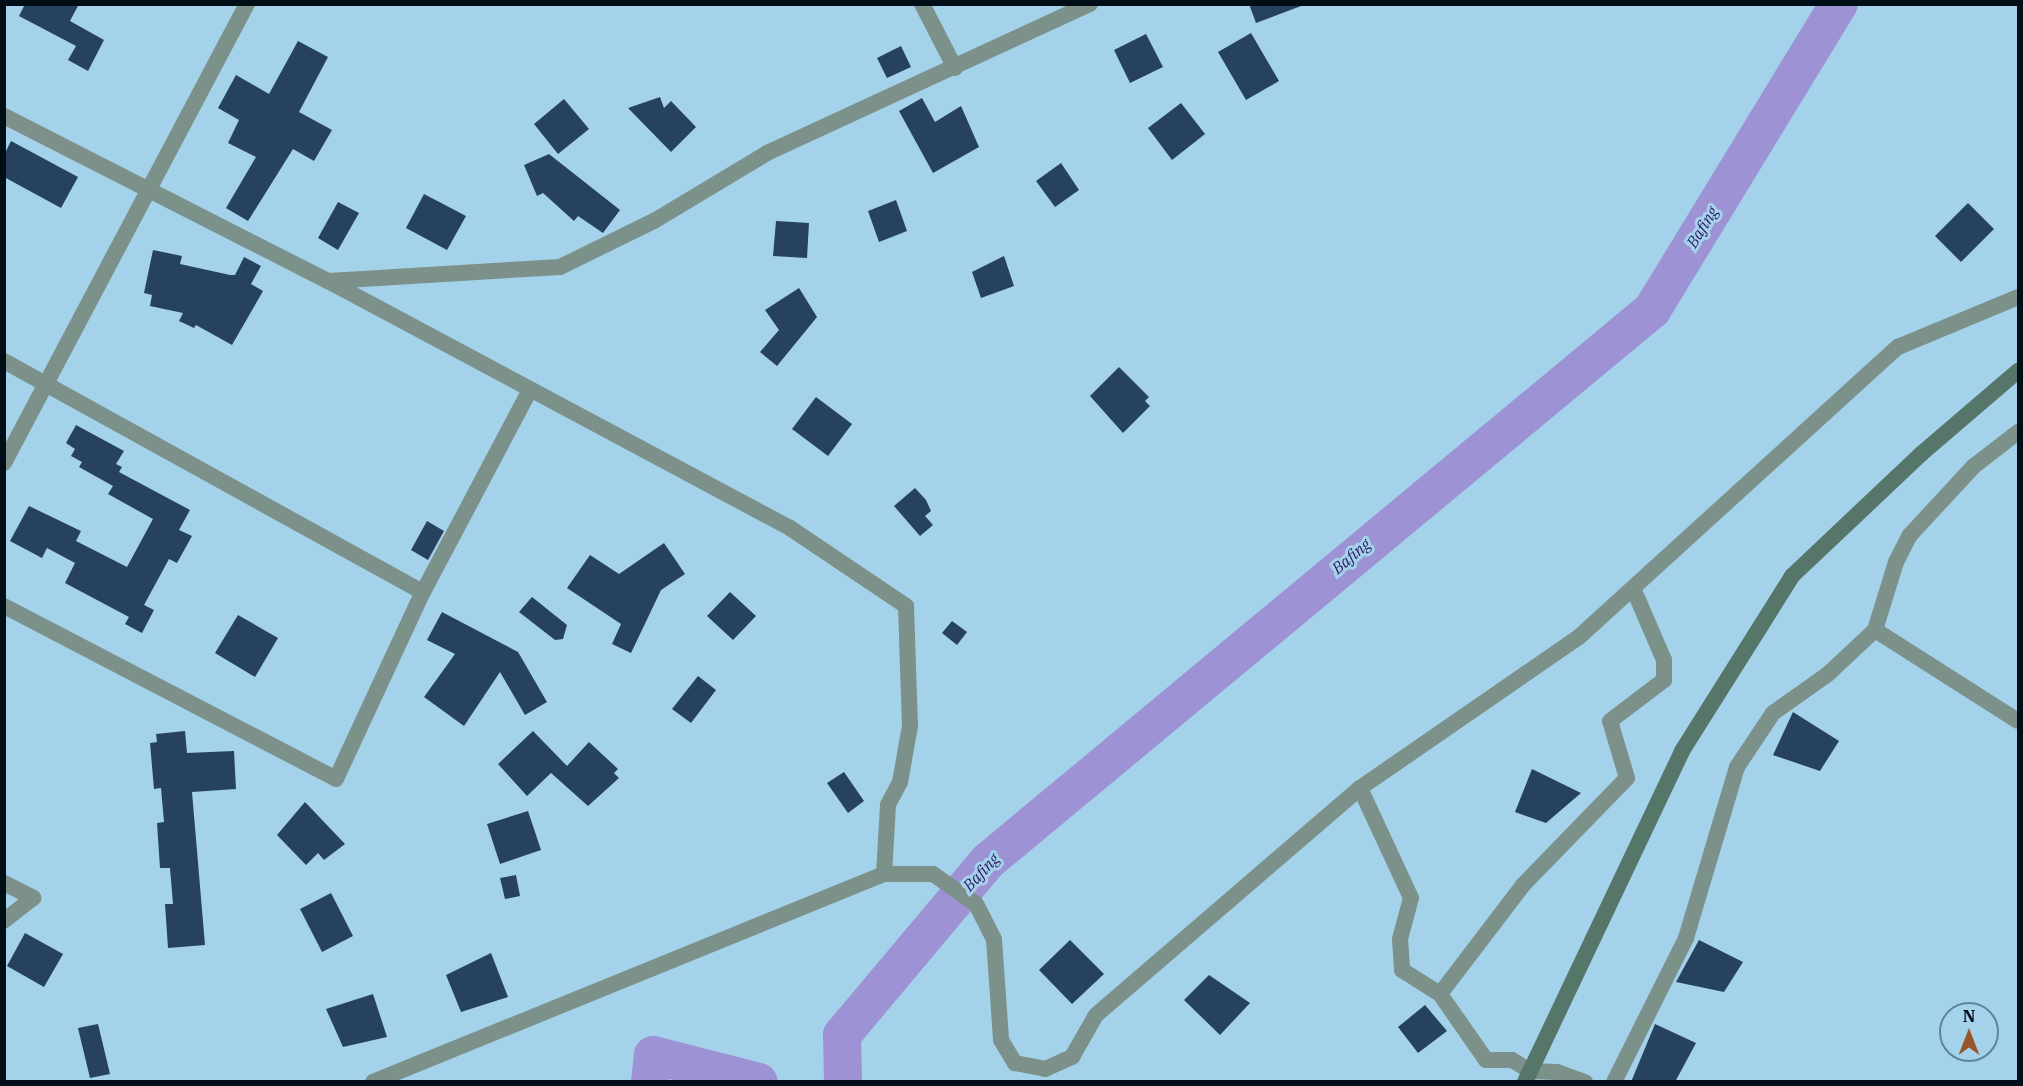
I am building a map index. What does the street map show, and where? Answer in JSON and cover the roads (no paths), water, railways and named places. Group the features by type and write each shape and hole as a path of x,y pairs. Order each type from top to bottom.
{"main road":[{"path":"1527,1076 1682,752 1792,576 1920,454 2019,371"}],"street":[{"path":"4,464 247,4"},
{"path":"236,24 259,4"},
{"path":"922,4 955,68"},
{"path":"328,281 560,267 654,221 767,153 1090,4"},
{"path":"4,116 328,281 790,528 906,606 910,726 900,782 888,805 884,874"},
{"path":"373,1082 884,874 933,874 976,904 994,939 1001,1040 1015,1063 1045,1068 1072,1057 1096,1015 1360,788 1580,636 1898,347 2019,297"},
{"path":"4,361 423,592"},
{"path":"4,606 336,779 423,592 530,390"},
{"path":"1614,1082 1686,938 1737,767 1773,713 1828,674 1875,630 1896,562 1910,535 1974,466 2019,432"},
{"path":"1440,994 1523,885 1627,778 1610,721 1664,680 1664,660 1633,588"},
{"path":"1875,630 2019,721"},
{"path":"1360,788 1411,898 1400,939 1402,970 1440,994 1486,1060 1512,1060 1527,1076 1557,1072 1585,1082"},
{"path":"4,883 33,898 4,921"}],"waterway":[{"name":"Bafing","path":"843,1082 842,1035 988,861 1652,310 1839,4"},
{"name":"Bafing","path":"650,1082 653,1055 759,1082"}]}
